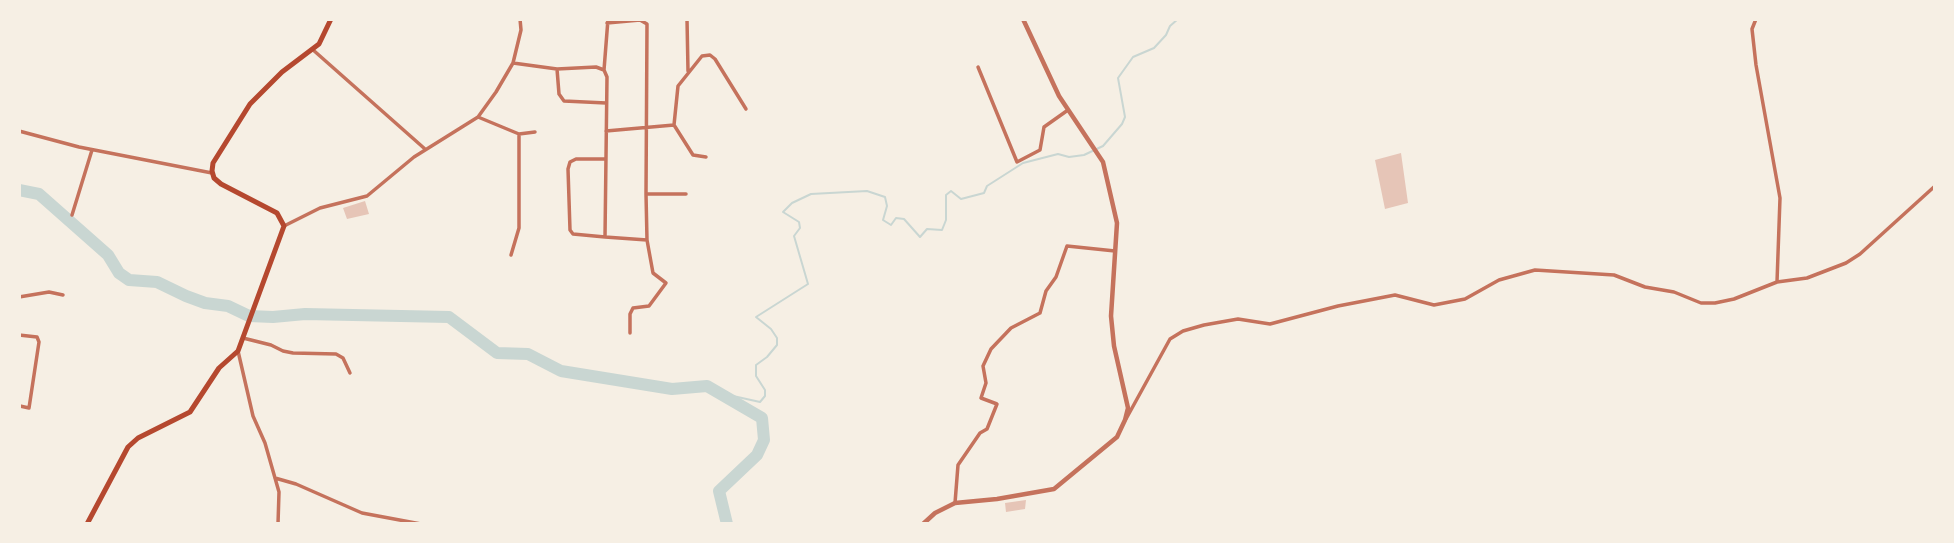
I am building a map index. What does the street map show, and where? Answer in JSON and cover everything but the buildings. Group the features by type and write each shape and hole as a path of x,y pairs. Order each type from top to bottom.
{"main road":[{"path":"87,524 128,447 190,412 219,368 237,351 284,226 277,212 221,184 212,173 216,155 250,104 282,72 312,49 324,36 330,19"}],"street":[{"path":"284,226 320,208 367,196 425,149 478,117 513,62 521,30 520,19"},
{"path":"687,19 688,74"},
{"path":"1023,19 1068,110 1103,162 1117,223 1111,316 1114,346 1128,408 1125,420"},
{"path":"1756,19 1752,29 1756,65 1780,198 1777,282"},
{"path":"605,237 607,77 604,70 608,21 640,20 647,24 647,240 653,273 666,282 649,306 633,308 630,314 631,333"},
{"path":"312,49 425,149"},
{"path":"706,158 693,155 674,125 678,86 702,56 710,55 715,59 746,109"},
{"path":"513,62 557,69 596,67 604,70"},
{"path":"978,67 1017,162 1040,150 1044,127 1068,110"},
{"path":"557,69 559,94 564,102 606,103"},
{"path":"478,117 519,134 535,132"},
{"path":"606,131 674,125"},
{"path":"19,131 92,150 212,173"},
{"path":"511,255 519,228 519,134"},
{"path":"72,215 92,150"},
{"path":"606,159 576,159 570,162 569,230 573,234 647,240"},
{"path":"923,524 935,513 955,503 1054,489 1117,437 1170,339 1183,331 1238,319 1270,324 1338,306 1395,295 1434,305 1465,299 1499,280 1535,270 1614,275 1645,287 1674,292 1701,303 1715,303 1734,299 1777,282 1807,278 1846,263 1860,254 1935,186"},
{"path":"646,194 686,194"},
{"path":"955,503 958,465 980,433 987,429 997,404 981,398 986,383 983,366 991,349 1011,328 1040,313 1046,291 1056,277 1067,246 1115,251"},
{"path":"19,297 49,292 63,295"},
{"path":"19,335 37,337 39,342 29,408 20,406"},
{"path":"242,338 293,354 336,354 343,358 350,373"},
{"path":"237,351 253,416 265,443 279,492 278,524"},
{"path":"275,478 296,484 362,513 421,524"}],"waterway":[{"path":"724,394 760,402 765,396 765,390 756,376 756,365 777,345 777,338 771,329 756,317 808,284 794,236 800,228 799,222 783,212 792,203 811,194 867,191 885,197 887,206 883,220 891,225 896,218 904,219 920,237 927,229 942,230 946,220 946,195 951,191 961,199 984,193 987,186 1023,163 1058,154 1069,157 1084,155 1103,146 1125,117 1118,78 1133,57 1154,48 1178,19"},
{"path":"19,190 39,194 108,255 119,273 129,280 157,282 186,296 205,303 228,306 249,316 305,314 449,317 497,353 528,354 561,371 672,389 707,386 762,418 764,440 757,455 719,491 727,524"}]}
